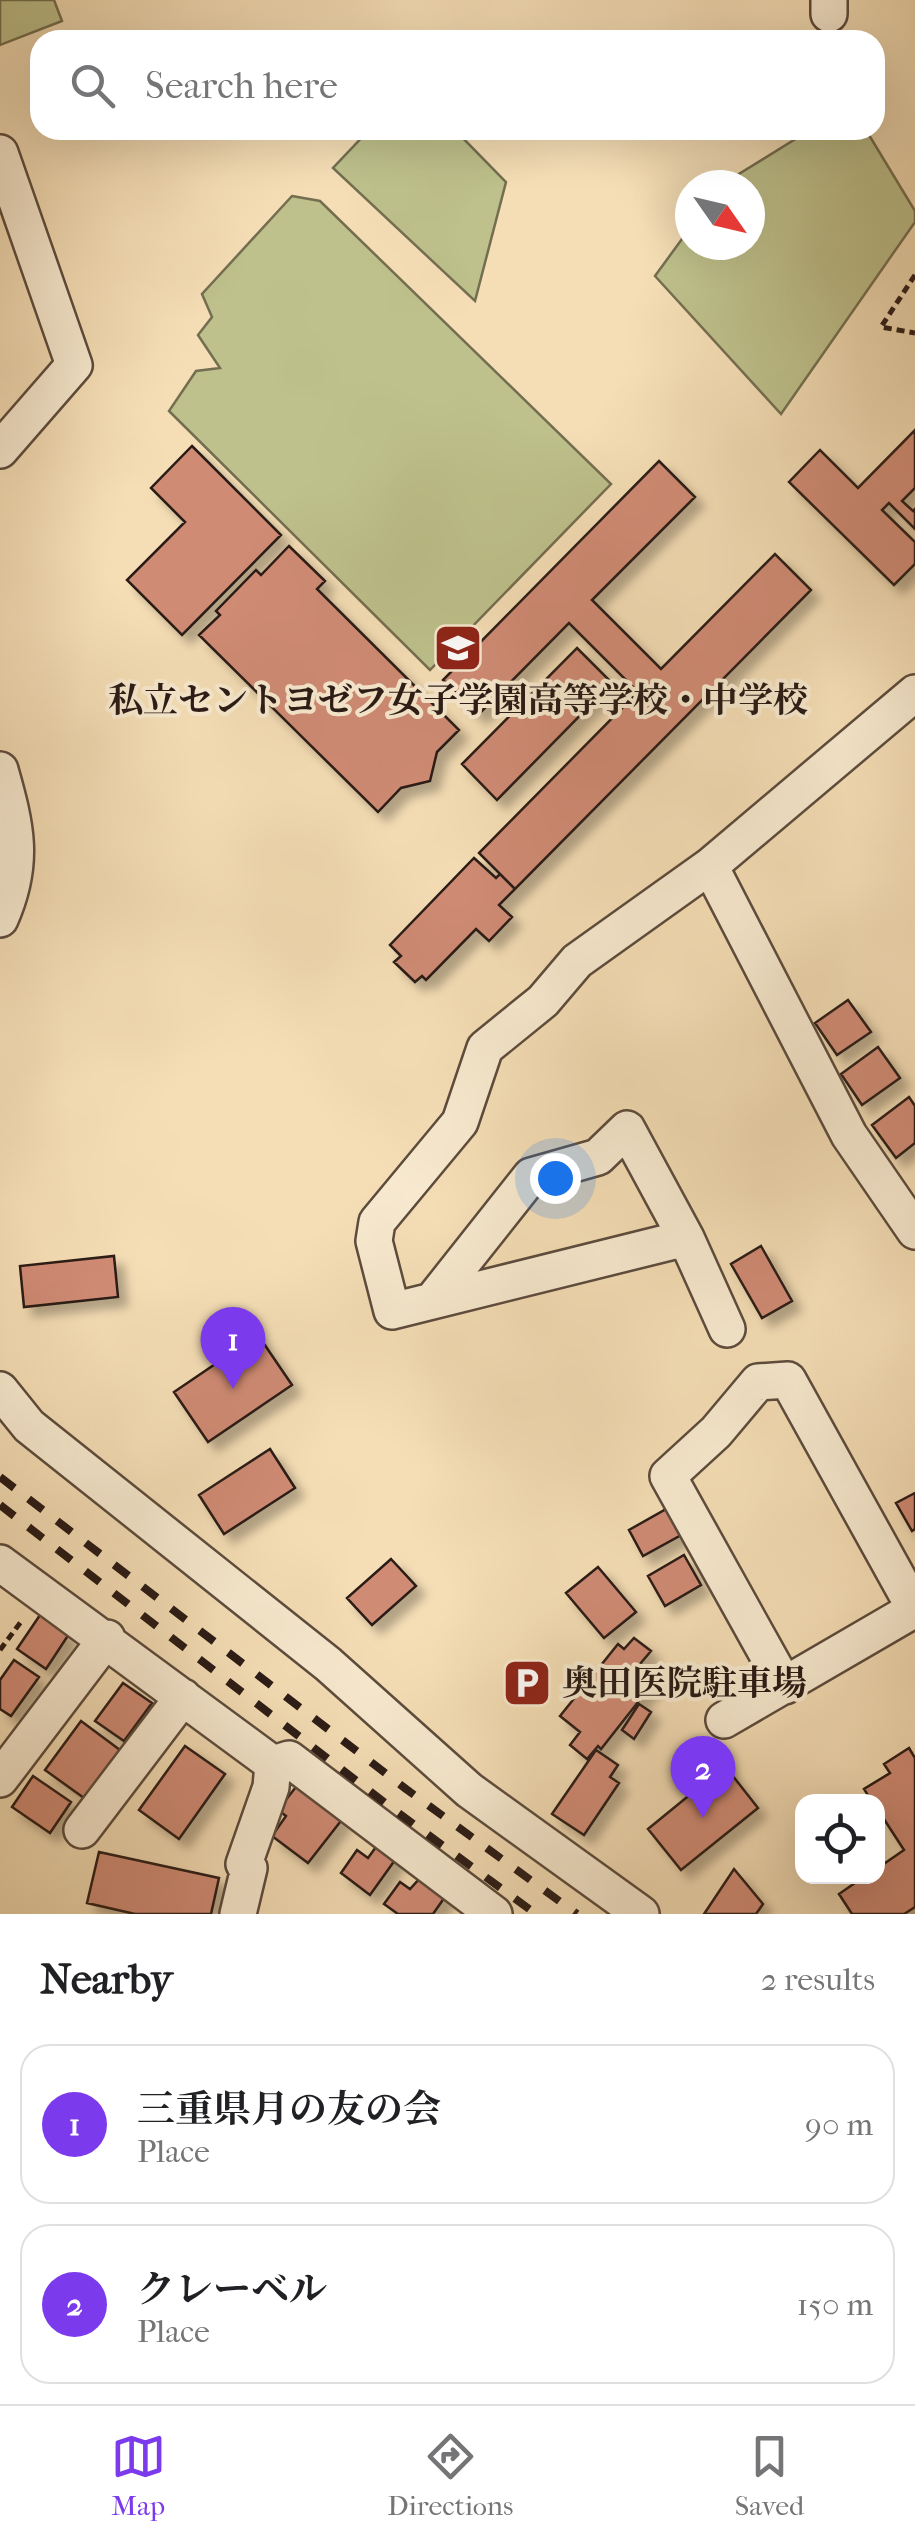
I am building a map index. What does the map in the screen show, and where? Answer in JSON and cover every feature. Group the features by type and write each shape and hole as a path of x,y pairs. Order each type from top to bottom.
{"street":[{"path":"0,154 7,203 74,365 0,450"},
{"path":"686,1238 392,1311 374,1241 377,1222 460,1122 485,1048 543,1001 577,961 710,866 915,692"},
{"path":"0,770 14,816 17,848 16,874 0,919"},
{"path":"710,866 848,1135 915,1231"},
{"path":"432,1302 530,1176 598,1157 627,1128 686,1238 727,1330"},
{"path":"724,1720 786,1686 915,1609 788,1380 758,1382 716,1432 668,1476 786,1686"},
{"path":"0,1390 30,1426 328,1664 469,1790 640,1914"},
{"path":"0,1562 273,1764"},
{"path":"0,1779 107,1638"},
{"path":"82,1830 183,1698"},
{"path":"273,1764 289,1759 494,1914"},
{"path":"251,1907 250,1868 244,1864 271,1788 273,1764"}],"path":[{"path":"915,275 881,327 915,333"}],"green space":[{"path":"0,0 54,0 62,21 30,30 30,33 0,45"},
{"path":"360,140 465,140 506,182 475,301 333,168"},
{"path":"794,140 872,140 915,211 915,222 781,414 655,276 675,249 675,260 765,260 765,170 745,170"},
{"path":"292,196 320,201 611,484 430,670 169,411 196,371 220,368 198,335 212,317 202,294"}],"building":[{"path":"915,430 915,488 902,501 915,509 915,529 889,503 882,510 915,542 915,564 894,585 789,482 820,450 858,488"},
{"path":"192,446 281,535 182,635 127,580 185,522 151,488"},
{"path":"659,461 695,497 592,600 661,669 775,554 811,590 515,889 479,853 638,692 569,623 478,715 443,680"},
{"path":"289,546 325,581 317,589 459,730 437,752 430,781 401,788 378,812 199,635 220,615 216,611 256,570 261,575"},
{"path":"577,648 612,683 497,800 462,764"},
{"path":"474,858 515,889 499,905 512,917 489,941 476,929 426,980 422,976 415,982 394,962 401,956 390,945"},
{"path":"848,1000 871,1032 837,1055 815,1023"},
{"path":"878,1047 900,1078 862,1105 841,1074"},
{"path":"909,1097 915,1106 915,1143 896,1158 872,1125"},
{"path":"761,1246 792,1301 762,1318 731,1264"},
{"path":"114,1256 118,1297 24,1307 20,1266"},
{"path":"258,1335 292,1385 208,1442 174,1392"},
{"path":"270,1449 295,1488 224,1534 199,1495"},
{"path":"915,1493 915,1529 912,1531 896,1503"},
{"path":"668,1508 683,1534 643,1556 629,1530"},
{"path":"684,1555 701,1585 665,1606 648,1576"},
{"path":"391,1559 416,1586 372,1625 347,1598"},
{"path":"598,1567 636,1612 604,1638 566,1593"},
{"path":"40,1615 69,1634 46,1669 17,1649"},
{"path":"634,1638 651,1651 640,1664 657,1678 601,1749 598,1746 587,1759 570,1745 580,1732 560,1716 618,1644 624,1649"},
{"path":"14,1660 39,1677 11,1716 0,1709 0,1680"},
{"path":"123,1683 152,1703 124,1741 95,1721"},
{"path":"639,1704 651,1712 634,1739 622,1730"},
{"path":"81,1721 120,1750 84,1798 45,1770"},
{"path":"185,1746 225,1774 179,1839 139,1810"},
{"path":"909,1748 915,1758 915,1907 904,1914 852,1914 839,1894 853,1884 885,1884 885,1863 904,1850 885,1821 885,1794 867,1794 864,1789 890,1773 884,1764"},
{"path":"596,1750 618,1765 610,1777 619,1783 584,1835 552,1814"},
{"path":"725,1766 758,1808 681,1870 648,1829"},
{"path":"33,1776 71,1802 50,1833 12,1807"},
{"path":"299,1783 344,1817 308,1863 272,1836 286,1816 278,1810"},
{"path":"381,1840 400,1853 370,1895 341,1873 357,1850 368,1858"},
{"path":"99,1852 219,1878 211,1914 135,1914 87,1903"},
{"path":"734,1869 763,1904 756,1914 704,1914"},
{"path":"421,1877 447,1894 433,1914 398,1914 384,1904 400,1882 410,1889"}],"railway":[{"path":"0,1477 406,1789 577,1914"},
{"path":"0,1505 393,1809 536,1914"}],"place":[{"name":"私立セントヨゼフ女子学園高等学校・中学校","path":"458,648"},
{"name":"三重県月の友の会","path":"233,1389"},
{"name":"奥田医院駐車場","path":"527,1683"},
{"name":"クレーベル","path":"703,1818"}]}
